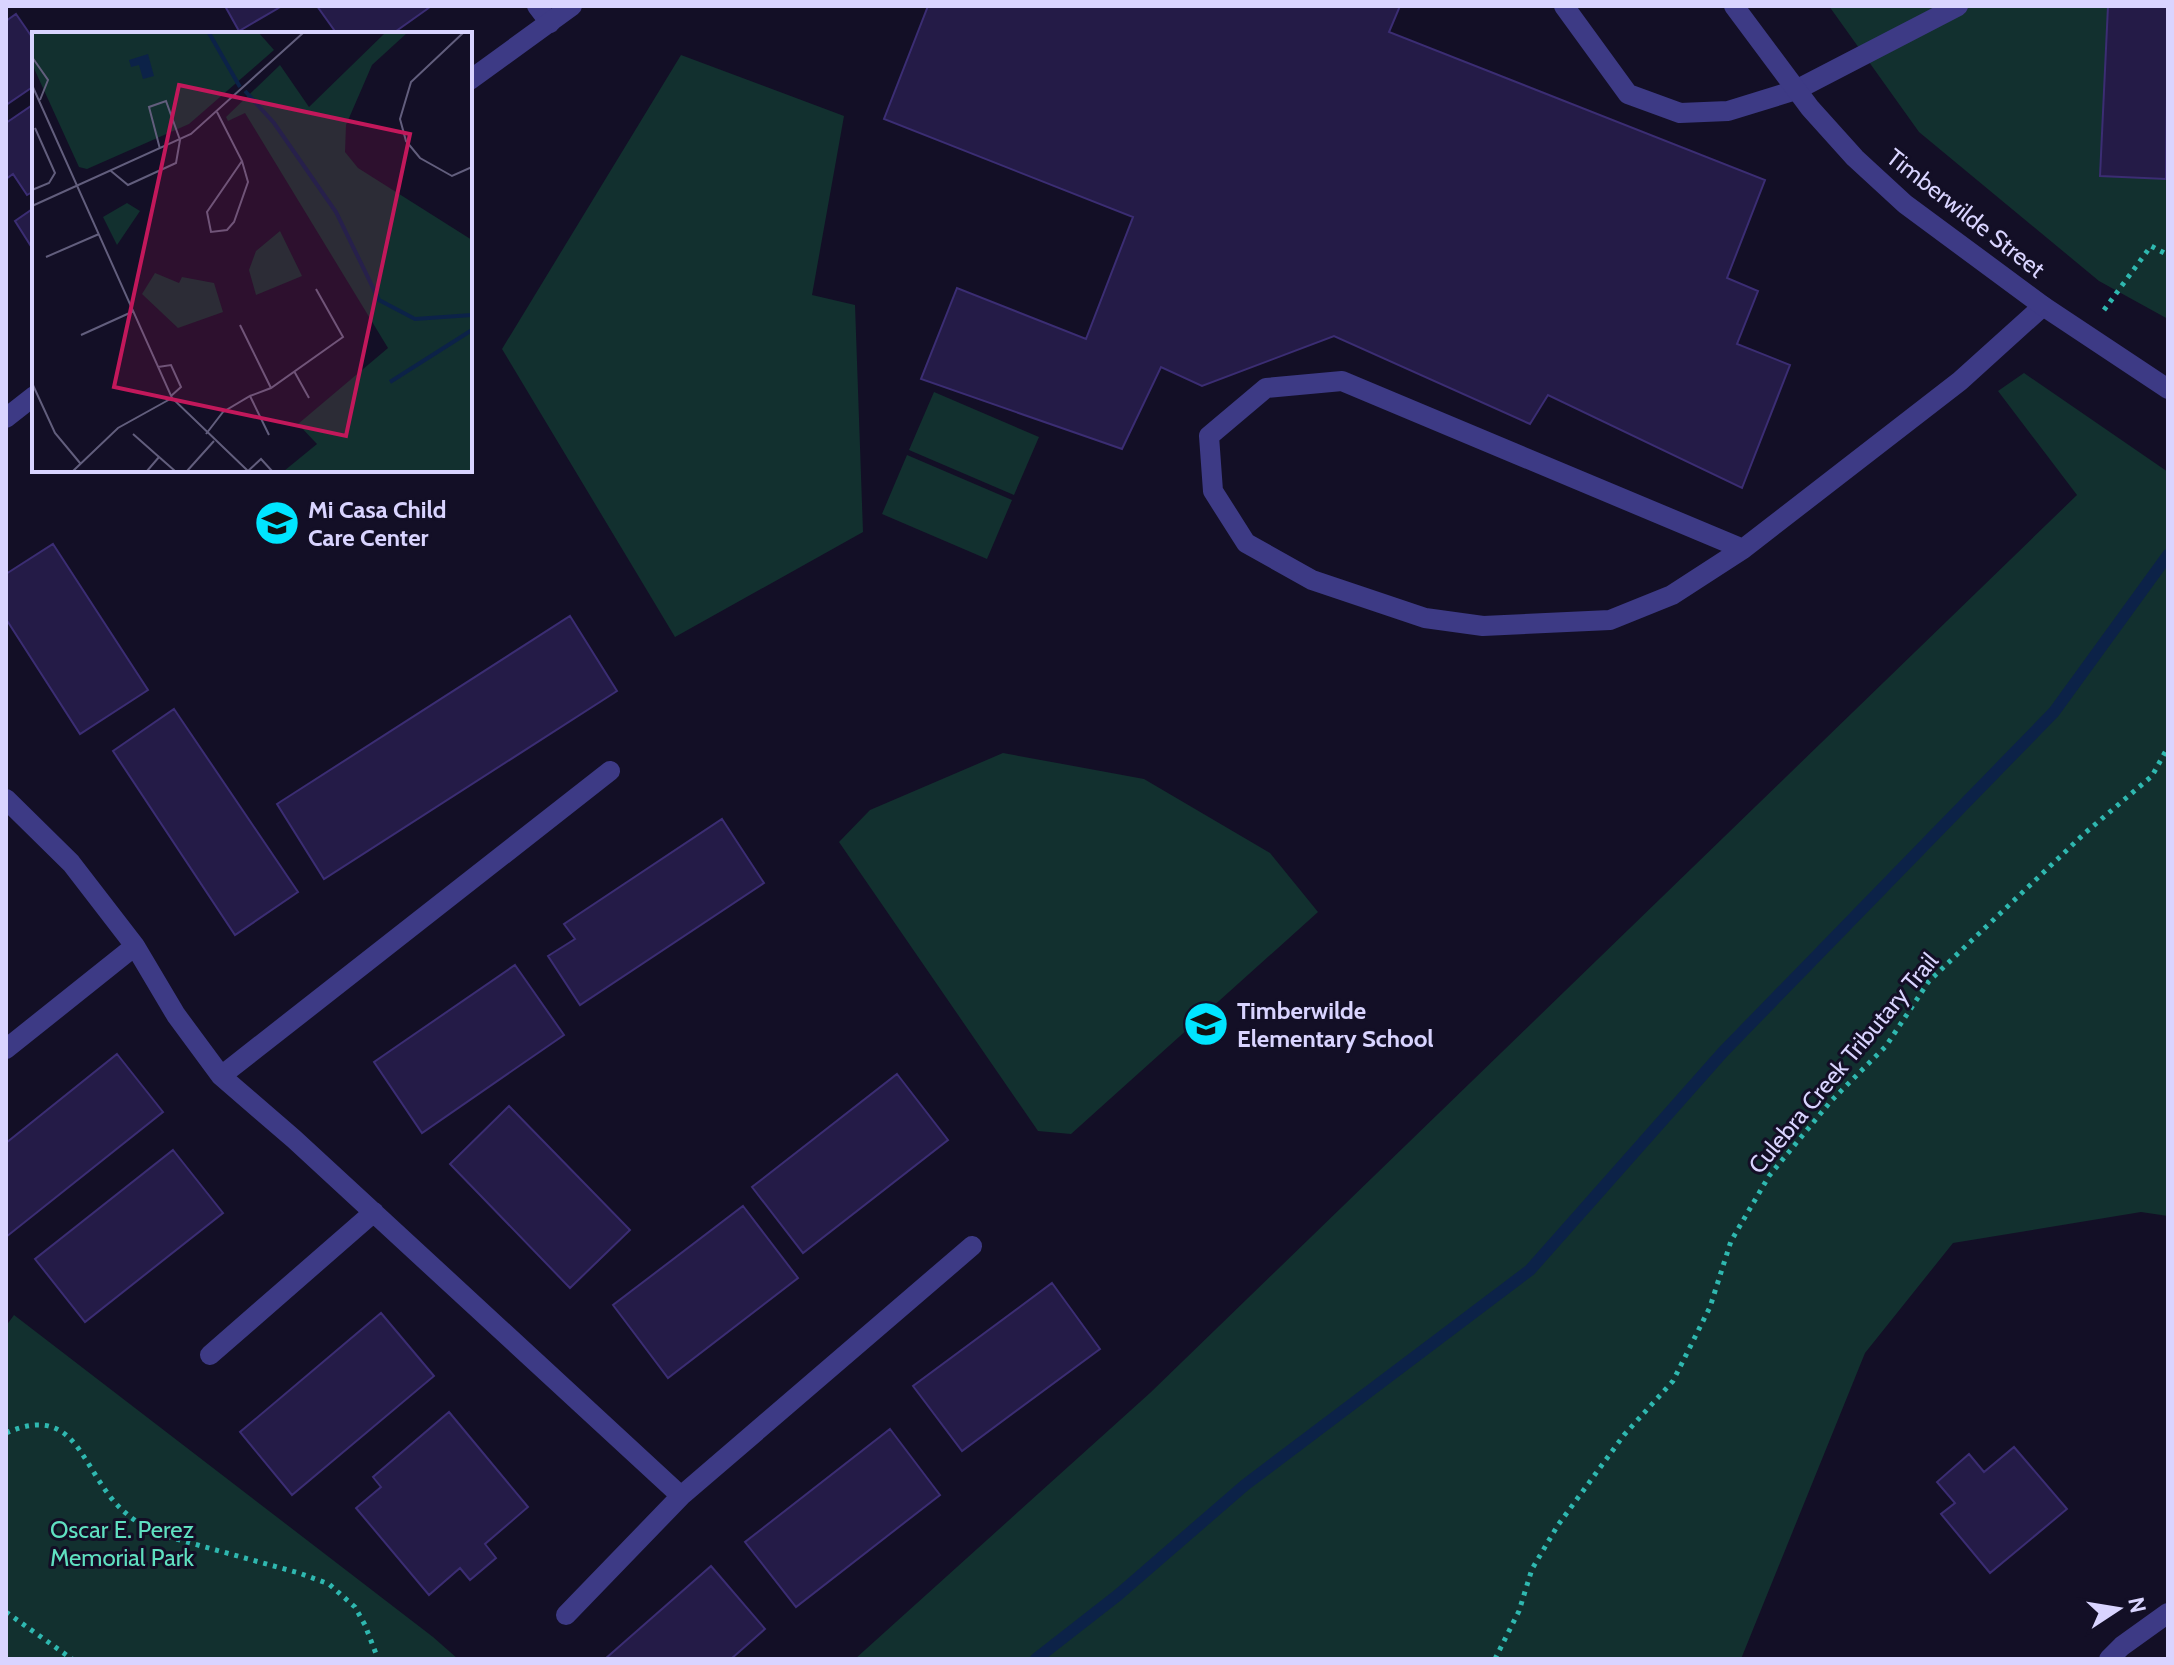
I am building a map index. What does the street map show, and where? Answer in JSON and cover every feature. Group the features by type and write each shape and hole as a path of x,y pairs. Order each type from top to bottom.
{"street":[{"path":"472,78 544,14 572,6"},
{"path":"1564,6 1628,94 1680,113 1728,111 1796,90 1958,6"},
{"name":"Timberwilde Street","path":"1734,6 1796,90 1855,158 1905,204 2043,306 2168,389"},
{"path":"1743,549 1342,381 1266,388 1209,436 1213,491 1246,543 1312,580 1425,618 1483,626 1610,620 1672,595 1743,549 1960,381 2043,306"},
{"path":"221,1076 610,771"},
{"path":"6,799 71,863 135,946 176,1015 221,1076 374,1212 681,1496"},
{"path":"6,1049 135,946"},
{"path":"210,1355 374,1212"},
{"path":"566,1615 681,1496 972,1246"},
{"path":"2109,1659 2168,1613"}],"path":[{"path":"2087,334 2151,246 2168,255"},
{"name":"Culebra Creek Tributary Trail","path":"1495,1659 1519,1611 1532,1569 1558,1525 1624,1435 1673,1381 1710,1307 1731,1241 1769,1176 1831,1101 1886,1046 1929,981 2085,833 2152,776 2168,747"},
{"path":"6,1433 37,1425 64,1432 86,1456 116,1503 142,1526 158,1534 329,1584 355,1607 378,1659"},
{"path":"6,1612 72,1659"}],"green space":[{"path":"1829,6 2168,6 2168,319 2099,281 1919,132"},
{"path":"681,55 844,116 812,295 855,305 863,532 675,637 502,349"},
{"path":"2024,373 2168,472 2168,1216 2141,1212 1953,1243 1865,1353 1741,1659 855,1659 1150,1393 2077,495 1998,391"},
{"path":"934,392 1039,437 1014,495 909,450"},
{"path":"907,455 1012,500 987,559 882,514"},
{"path":"1003,753 1144,779 1270,853 1318,912 1071,1134 1038,1131 839,842 870,810"},
{"name":"Oscar E. Perez Memorial Park","path":"14,1315 458,1659 6,1659 6,1326"}],"building":[{"path":"225,6 282,6 239,31"},
{"path":"317,6 430,6 395,32 336,32"},
{"path":"928,6 1400,6 1389,32 1765,180 1727,278 1758,291 1737,344 1790,365 1742,488 1548,395 1530,424 1334,336 1202,386 1161,367 1122,449 921,379 957,288 1086,339 1133,217 884,119"},
{"path":"2108,6 2168,6 2166,179 2100,176"},
{"path":"16,14 32,37 32,87 6,105 6,21"},
{"path":"32,105 32,192 27,195 13,174 6,179 6,123"},
{"path":"32,209 32,248 15,221"},
{"path":"53,544 148,690 80,734 6,619 6,574"},
{"path":"570,616 617,691 324,879 277,804"},
{"path":"174,709 298,892 235,935 113,751"},
{"path":"722,819 764,883 580,1005 548,956 575,939 564,924"},
{"path":"515,965 564,1035 422,1133 374,1062"},
{"path":"117,1054 163,1112 6,1237 6,1143"},
{"path":"897,1074 948,1140 803,1253 752,1187"},
{"path":"509,1106 630,1230 570,1288 450,1164"},
{"path":"173,1150 223,1213 85,1322 35,1259"},
{"path":"743,1206 798,1278 668,1378 613,1305"},
{"path":"1052,1283 1100,1349 962,1451 913,1386"},
{"path":"381,1313 434,1376 292,1495 240,1432"},
{"path":"449,1412 528,1507 485,1544 496,1558 470,1580 460,1568 429,1595 356,1508 381,1487 373,1477"},
{"path":"890,1429 940,1495 796,1607 745,1542"},
{"path":"2014,1447 2067,1509 1990,1573 1941,1514 1955,1503 1937,1482 1969,1454 1984,1472"},
{"path":"711,1566 765,1629 731,1659 605,1659"}],"waterway":[{"path":"1036,1659 1118,1595 1245,1485 1530,1270 1723,1052 2054,712 2168,555"}],"place":[{"name":"Mi Casa Child Care Center","path":"277,523"},
{"name":"Timberwilde Elementary School","path":"1206,1024"}]}
